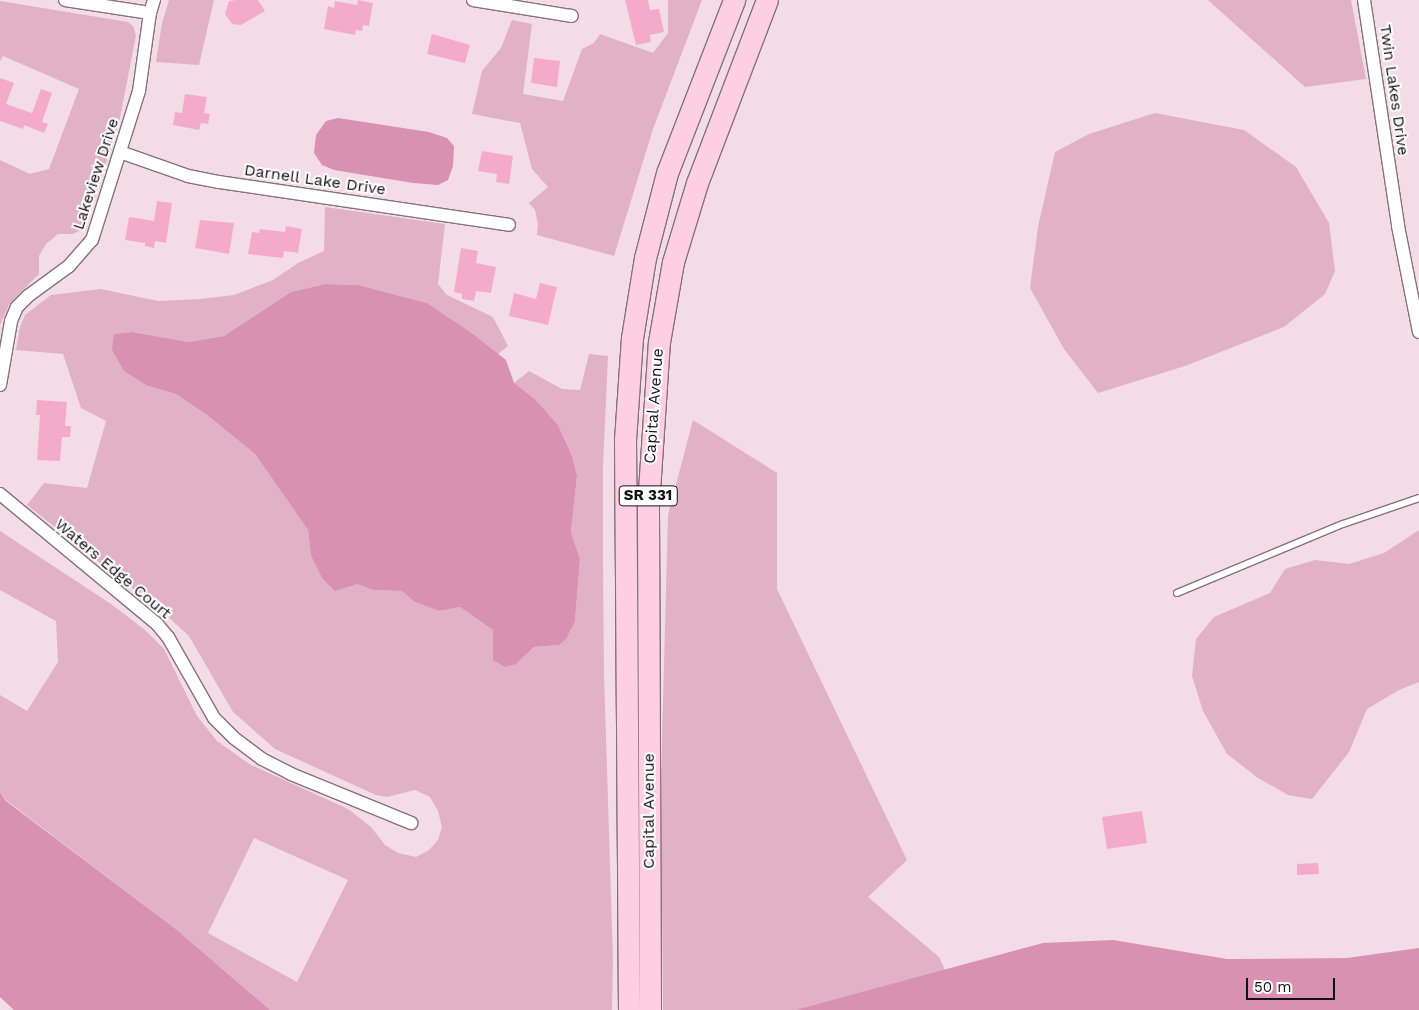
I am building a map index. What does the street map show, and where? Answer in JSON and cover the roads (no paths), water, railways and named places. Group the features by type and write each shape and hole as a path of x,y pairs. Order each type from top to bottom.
{"highway":[{"name":"Capital Avenue","path":"629,1010 625,440 631,346 645,258 667,173 734,0"},
{"name":"Capital Avenue","path":"650,1010 648,515 651,439 659,342 673,262 696,183 767,0"}],"street":[{"path":"65,0 150,13"},
{"name":"Lakeview Drive","path":"0,385 11,321 17,307 28,296 70,266 92,240 139,91 150,13 154,0"},
{"path":"473,0 572,16"},
{"name":"Twin Lakes Drive","path":"1364,0 1398,226 1419,332"},
{"name":"Darnell Lake Drive","path":"120,152 188,176 219,182 510,225"},
{"name":"Waters Edge Court","path":"0,494 158,624 168,637 214,718 234,738 262,759 291,774 410,823"}],"lane":[{"path":"1177,594 1343,524 1419,498"}]}
